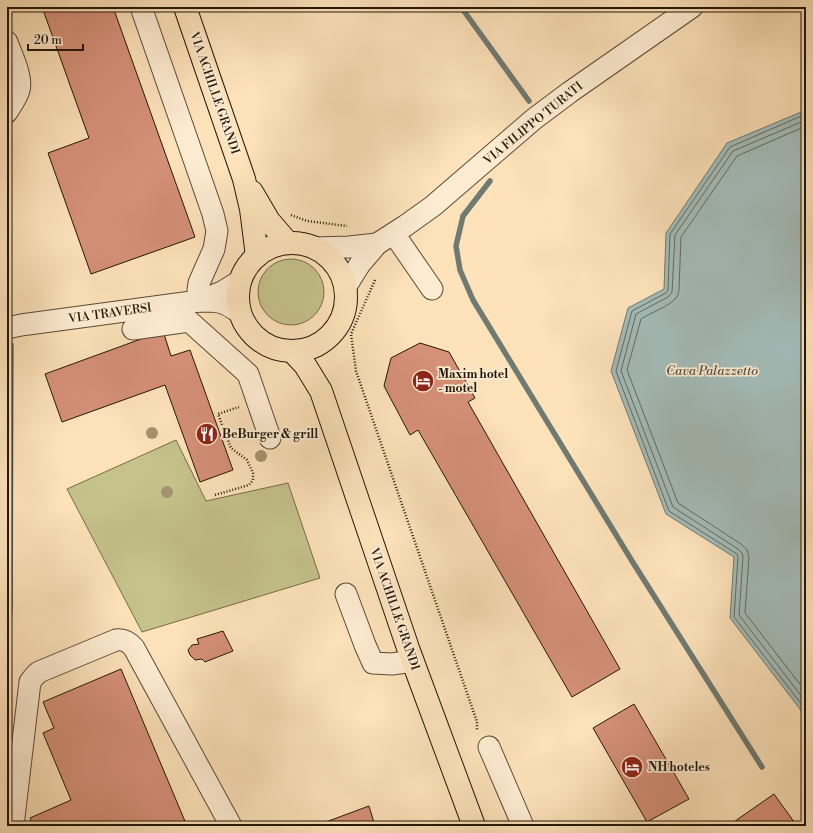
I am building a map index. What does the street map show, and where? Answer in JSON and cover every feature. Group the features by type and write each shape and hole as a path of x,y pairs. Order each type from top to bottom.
{"main road":[{"name":"VIA ACHILLE GRANDI","path":"185,7 244,179 251,209 257,256"},
{"name":"VIA ACHILLE GRANDI","path":"244,179 269,221 288,243"},
{"path":"288,243 302,244 314,248 328,255 344,282 345,304 341,319 333,332 321,342 307,348 292,351 277,349 267,345 253,335 248,329 240,313 238,295 240,281 245,271 257,256 271,247 288,243"},
{"name":"VIA ACHILLE GRANDI","path":"321,342 319,362 321,391"},
{"name":"VIA ACHILLE GRANDI","path":"292,351 305,365 321,391 413,661 474,826"}],"street":[{"path":"141,7 213,214 216,231 214,249 203,277 199,283 199,301"},
{"name":"VIA FILIPPO TURATI","path":"345,288 360,264 385,239 433,206 534,119 570,92 692,7"},
{"path":"7,42 18,72 20,86 19,92 7,112"},
{"path":"385,239 432,289"},
{"name":"VIA FILIPPO TURATI","path":"314,248 341,248 385,239"},
{"path":"199,301 222,292 240,281"},
{"path":"199,301 218,301 229,305 240,313"},
{"name":"VIA TRAVERSI","path":"12,322 199,301"},
{"path":"133,329 189,321 248,374 270,438"},
{"path":"346,594 373,663 392,664 413,661"},
{"path":"13,826 30,682 32,678 39,672 116,640 130,643 134,648 231,826"},
{"path":"481,742 523,826"}],"path":[{"path":"376,279 351,334 356,371 477,722 481,742"},
{"path":"215,495 249,485 253,480 253,472 247,460 230,448 218,414"}],"shaded area":[{"path":"291,259 304,262 314,269 321,279 324,292 321,305 314,315 304,322 291,325 278,322 268,315 261,305 258,292 261,279 268,269 278,262"},
{"path":"176,440 206,501 288,483 320,578 142,632 67,489"}],"water":[{"name":"Cava Palazzetto","path":"806,110 806,717 730,618 734,557 666,514 611,371 628,308 664,289 666,233 727,143"}],"building":[{"path":"42,7 113,7 195,237 91,274 48,153 89,138"},
{"path":"163,331 171,356 190,350 233,470 200,482 165,385 62,422 45,374"},
{"path":"420,343 449,352 475,398 468,402 620,669 572,697 418,430 410,435 384,386 391,358"},
{"path":"223,631 233,651 205,662 202,659 195,660 190,655 188,650 192,645 199,644 197,639"},
{"path":"121,669 187,826 33,826 30,818 71,800 43,733 54,728 43,702"},
{"path":"634,704 689,799 647,822 593,728"},
{"path":"774,794 797,826 728,826"},
{"path":"369,806 375,826 315,826"}],"waterway":[{"path":"461,7 529,101"},
{"path":"490,181 463,216 456,246 460,270 473,300 632,561 762,767"},
{"path":"7,659 10,608 11,345"}],"place":[{"name":"Maxim hotel - motel","path":"423,381"},
{"name":"BeBurger & grill","path":"207,434"},
{"name":"NH hoteles","path":"632,767"}]}
